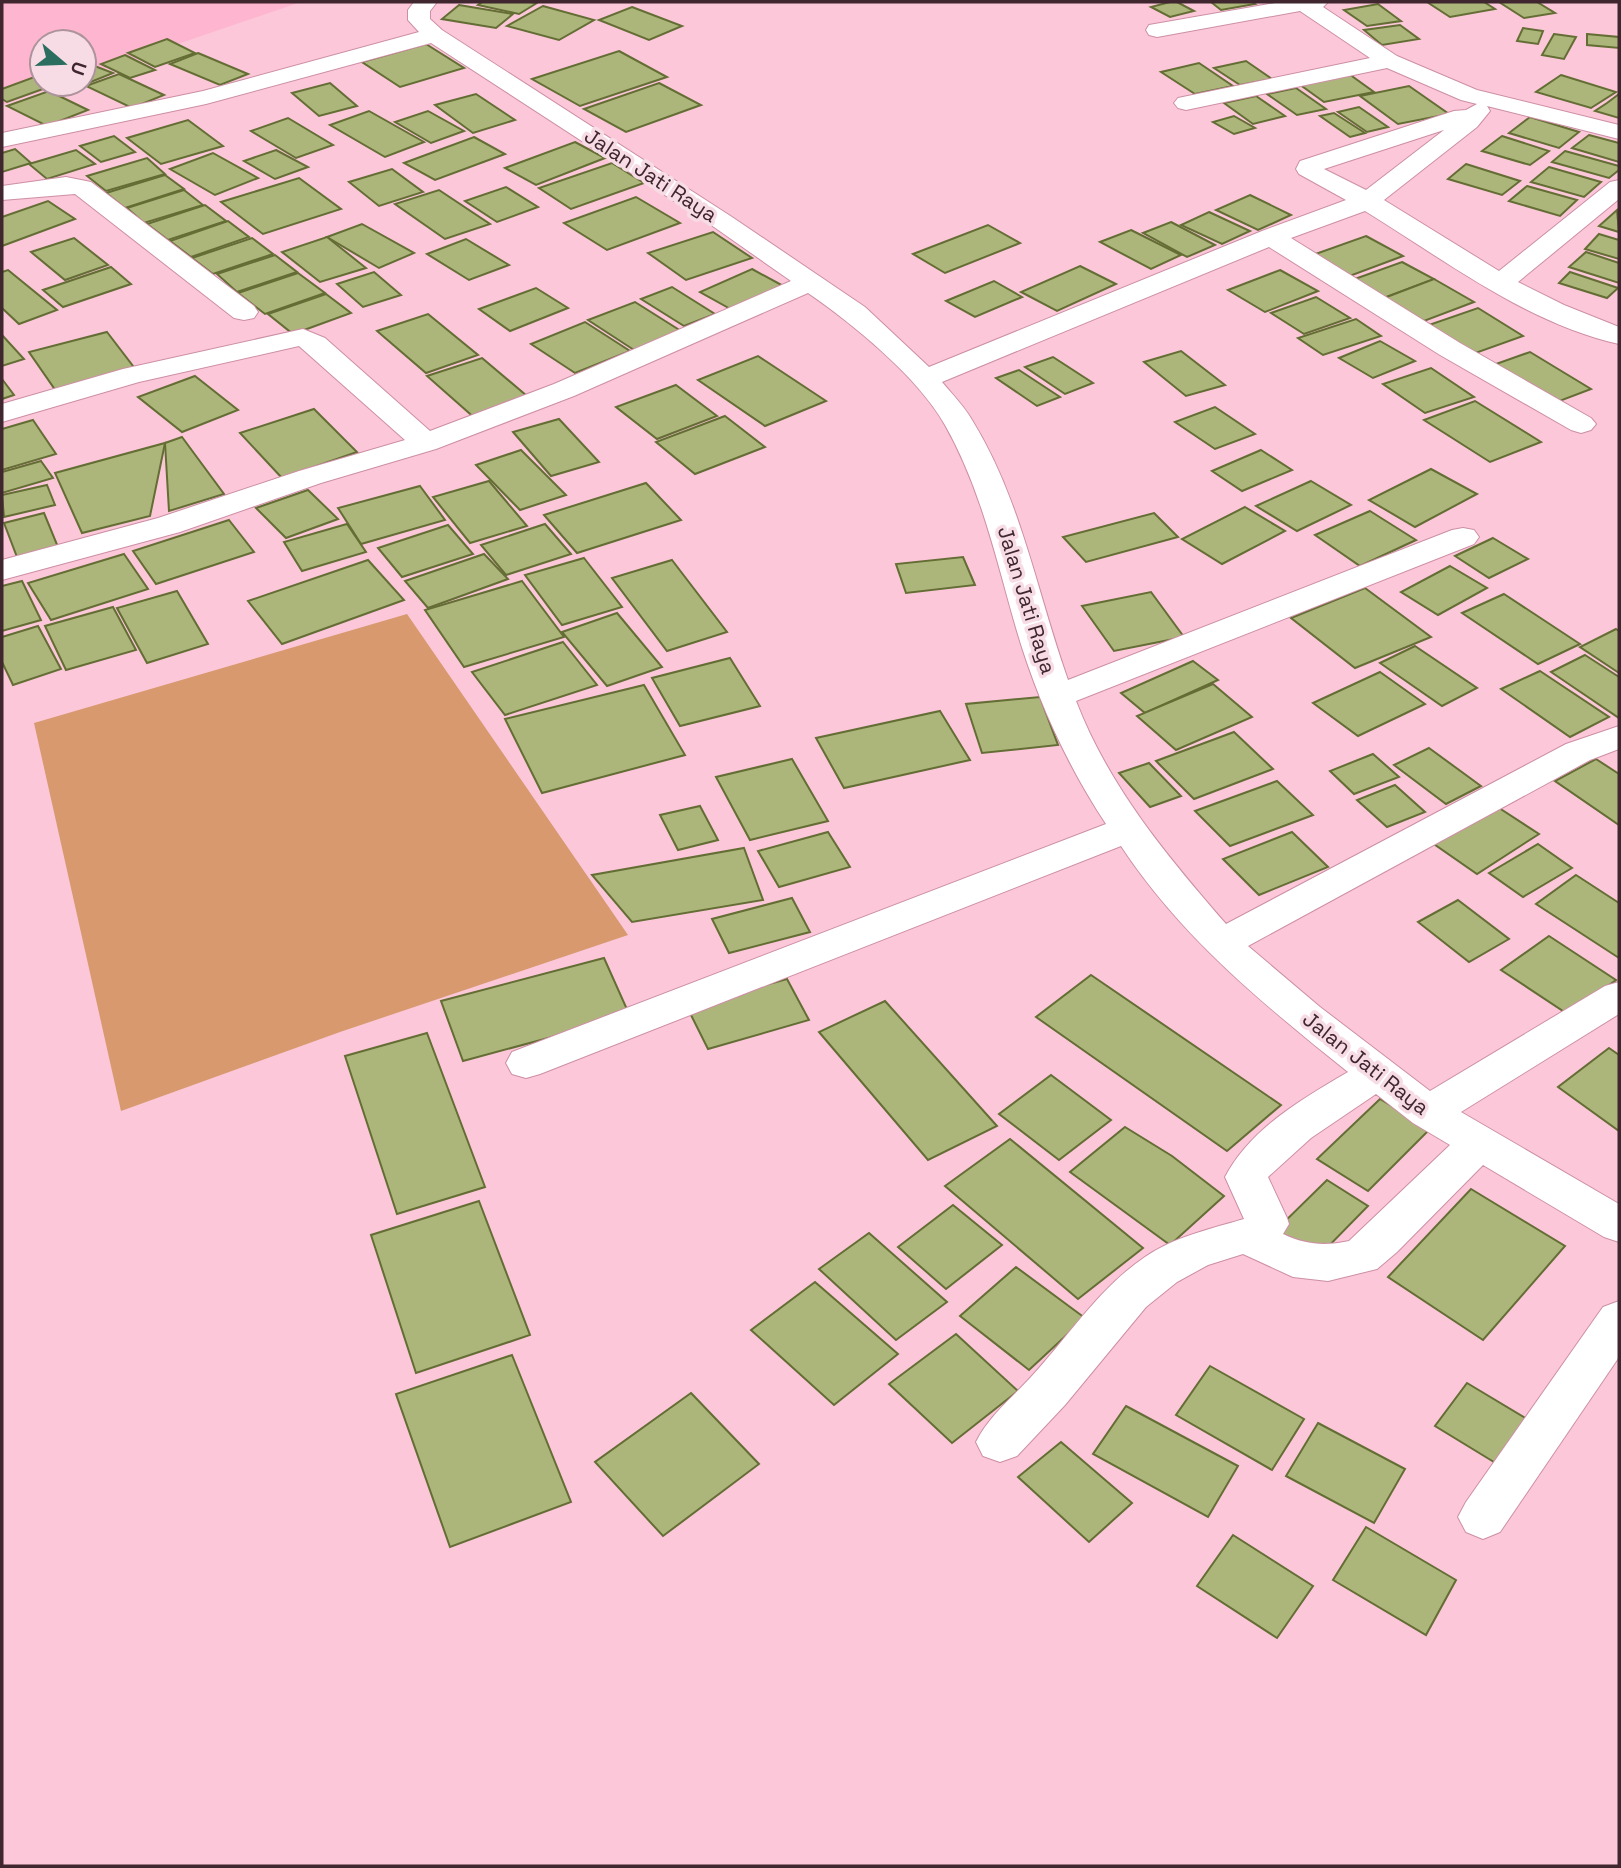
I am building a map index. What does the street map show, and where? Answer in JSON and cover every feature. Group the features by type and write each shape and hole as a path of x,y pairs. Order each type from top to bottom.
{"street":[{"path":"2,140 206,97 434,35 419,20 419,10 426,2"},
{"path":"1157,30 1307,3 1389,61 1488,107 1619,132"},
{"name":"Jalan Jati Raya","path":"434,35 723,222 855,313 925,379 958,421 982,470 1005,528 1031,623 1057,696 1104,793 1147,856 1221,944 1306,1017 1428,1112 1619,1225"},
{"path":"1186,103 1389,61"},
{"path":"925,379 1271,237 1368,201 1488,107"},
{"path":"1488,107 1309,166 1314,174 1368,201 1500,283 1589,327 1619,336"},
{"path":"2,193 66,185 82,187 244,312"},
{"path":"1500,283 1619,187"},
{"path":"1271,237 1450,349 1581,424"},
{"path":"2,570 169,525 310,477 426,443 564,390 810,282"},
{"path":"2,413 133,375 303,337 315,344 426,443"},
{"path":"1057,696 1463,537"},
{"path":"1221,944 1578,752 1619,737"},
{"path":"526,1063 1128,829"},
{"path":"1428,1112 1619,996"},
{"path":"1000,1442 1048,1391 1090,1338 1130,1294 1161,1269 1195,1251 1260,1232 1267,1224 1266,1214 1248,1188 1246,1177 1252,1167 1262,1155 1318,1111 1379,1073"},
{"path":"1246,1236 1293,1259 1328,1263 1361,1256 1381,1240 1479,1142"},
{"path":"1483,1517 1619,1320"}],"shaded area":[{"path":"2,2 301,2 98,71 98,28 28,28 28,96 2,105"},
{"path":"407,614 628,935 340,1032 121,1111 34,723"}],"building":[{"path":"482,2 537,3 519,14 478,5"},
{"path":"1177,2 1194,11 1170,17 1151,7"},
{"path":"1211,2 1252,2 1255,4 1221,10"},
{"path":"1427,2 1484,2 1495,9 1450,17"},
{"path":"1499,2 1537,2 1555,13 1524,18"},
{"path":"1378,4 1401,21 1367,26 1344,10"},
{"path":"459,5 513,14 496,28 442,19"},
{"path":"543,6 594,20 559,40 507,26"},
{"path":"632,7 682,26 649,40 599,20"},
{"path":"1400,25 1419,39 1382,45 1364,30"},
{"path":"1523,28 1543,31 1538,44 1517,41"},
{"path":"1554,34 1576,37 1564,59 1542,55"},
{"path":"1587,34 1619,37 1619,48 1587,45"},
{"path":"167,39 195,53 155,67 128,53"},
{"path":"426,44 464,68 400,87 362,62"},
{"path":"619,51 667,77 580,106 532,79"},
{"path":"198,53 248,74 220,85 170,64"},
{"path":"125,55 155,70 130,78 101,64"},
{"path":"1246,61 1272,79 1240,85 1214,68"},
{"path":"1199,63 1233,86 1195,94 1161,72"},
{"path":"98,67 113,73 98,79"},
{"path":"119,74 164,95 132,108 98,92 98,82"},
{"path":"1349,74 1374,92 1324,102 1299,84"},
{"path":"1561,75 1616,92 1591,108 1536,92"},
{"path":"28,79 28,94 7,102 2,99 2,89"},
{"path":"330,83 357,106 319,116 292,93"},
{"path":"659,83 701,105 626,132 584,109"},
{"path":"1409,86 1449,114 1398,124 1360,96"},
{"path":"1296,88 1326,109 1297,115 1267,94"},
{"path":"476,94 515,120 473,133 435,105"},
{"path":"1619,94 1619,118 1595,111 1607,103"},
{"path":"1256,96 1285,116 1253,124 1224,103"},
{"path":"29,98 63,98 88,110 47,126 7,106"},
{"path":"1359,107 1388,127 1367,132 1338,112"},
{"path":"369,111 424,142 385,157 330,125"},
{"path":"428,111 464,131 431,143 395,122"},
{"path":"1334,113 1365,133 1350,137 1320,116"},
{"path":"1234,116 1255,128 1234,134 1213,122"},
{"path":"1530,117 1579,132 1559,148 1509,133"},
{"path":"288,118 333,145 296,158 251,131"},
{"path":"188,120 223,146 161,164 127,138"},
{"path":"1589,135 1619,143 1619,162 1572,148"},
{"path":"114,136 135,152 101,162 80,146"},
{"path":"1502,136 1549,151 1530,165 1482,151"},
{"path":"474,137 505,154 435,180 404,163"},
{"path":"575,142 605,158 536,185 505,168"},
{"path":"15,149 31,163 2,172 2,153"},
{"path":"76,150 95,164 47,179 29,164"},
{"path":"276,150 308,167 275,179 244,161"},
{"path":"1565,151 1619,166 1619,170 1609,178 1552,162"},
{"path":"213,153 258,178 215,195 170,169"},
{"path":"147,158 165,174 106,191 87,176"},
{"path":"612,163 644,183 571,209 539,188"},
{"path":"1466,164 1520,181 1502,195 1448,179"},
{"path":"1549,167 1601,182 1584,197 1531,182"},
{"path":"392,169 423,192 379,206 349,182"},
{"path":"165,175 184,189 125,208 106,193"},
{"path":"299,178 341,209 263,234 221,202"},
{"path":"1527,186 1577,200 1560,216 1509,201"},
{"path":"506,187 538,207 497,222 465,201"},
{"path":"184,190 203,205 144,223 127,208"},
{"path":"439,190 490,224 445,239 395,204"},
{"path":"1250,195 1291,215 1258,230 1216,210"},
{"path":"636,197 680,223 607,250 564,223"},
{"path":"48,201 75,219 2,246 2,217"},
{"path":"205,205 226,221 168,240 147,224"},
{"path":"1617,210 1619,232 1599,226"},
{"path":"1209,212 1250,231 1222,244 1181,225"},
{"path":"228,221 249,237 191,257 170,241"},
{"path":"1171,222 1215,245 1187,257 1143,233"},
{"path":"362,224 414,253 379,268 327,237"},
{"path":"988,225 1020,243 945,273 913,254"},
{"path":"1131,230 1181,255 1151,269 1100,242"},
{"path":"713,232 752,258 686,280 648,253"},
{"path":"1599,234 1619,240 1619,259 1585,249"},
{"path":"1366,236 1403,256 1347,277 1310,256"},
{"path":"327,237 366,268 320,282 282,252"},
{"path":"74,238 108,265 65,280 31,252"},
{"path":"252,238 273,254 213,274 192,258"},
{"path":"466,239 509,265 469,280 427,254"},
{"path":"1586,252 1619,263 1619,283 1569,267"},
{"path":"275,255 297,272 237,292 217,274"},
{"path":"1402,262 1434,279 1384,298 1352,280"},
{"path":"1080,266 1116,284 1057,311 1021,292"},
{"path":"111,267 131,284 63,307 43,290"},
{"path":"752,269 787,288 734,311 700,292"},
{"path":"8,270 57,310 19,324 2,308 2,272"},
{"path":"1280,270 1318,291 1265,312 1228,290"},
{"path":"374,272 401,295 363,307 337,284"},
{"path":"1570,272 1618,288 1607,298 1559,283"},
{"path":"298,273 325,293 265,314 238,293"},
{"path":"1434,279 1474,302 1424,321 1384,298"},
{"path":"994,281 1022,297 975,317 946,301"},
{"path":"672,287 715,314 684,326 641,299"},
{"path":"536,288 568,308 510,331 479,309"},
{"path":"326,294 351,313 293,334 268,314"},
{"path":"1316,297 1350,318 1304,334 1271,313"},
{"path":"635,302 681,331 634,350 588,320"},
{"path":"1478,308 1523,336 1470,355 1426,326"},
{"path":"428,314 478,355 426,373 377,331"},
{"path":"1356,319 1381,336 1323,355 1298,338"},
{"path":"585,322 630,351 575,373 531,344"},
{"path":"107,332 136,370 56,391 29,352"},
{"path":"2,335 24,359 2,366"},
{"path":"1380,341 1415,361 1373,378 1339,358"},
{"path":"1181,351 1225,385 1186,396 1144,362"},
{"path":"1530,352 1591,389 1557,402 1496,364"},
{"path":"758,356 826,401 765,426 698,380"},
{"path":"1053,357 1093,383 1065,394 1025,367"},
{"path":"482,358 533,401 477,420 427,376"},
{"path":"1431,368 1474,397 1425,413 1383,384"},
{"path":"1019,370 1060,397 1037,406 996,378"},
{"path":"195,376 238,410 182,432 138,397"},
{"path":"2,379 14,395 2,399"},
{"path":"676,385 717,416 657,439 616,407"},
{"path":"1475,401 1541,442 1490,462 1424,420"},
{"path":"1215,407 1255,434 1215,449 1175,422"},
{"path":"314,409 357,452 282,478 240,433"},
{"path":"725,416 765,447 695,474 656,442"},
{"path":"559,419 599,462 551,476 513,432"},
{"path":"33,420 56,454 2,470 2,429"},
{"path":"182,437 224,494 169,511 165,443"},
{"path":"165,443 150,516 82,533 55,473"},
{"path":"521,450 566,495 520,510 476,465"},
{"path":"1261,450 1292,470 1242,491 1212,471"},
{"path":"41,461 53,478 2,493 2,472"},
{"path":"1431,469 1477,494 1415,527 1369,500"},
{"path":"489,481 527,526 470,543 433,497"},
{"path":"1311,481 1351,505 1297,531 1256,506"},
{"path":"646,483 681,520 577,553 544,515"},
{"path":"47,485 55,505 4,517 2,495"},
{"path":"420,486 445,520 361,544 338,508"},
{"path":"308,490 338,519 286,538 256,508"},
{"path":"1245,507 1285,531 1222,564 1182,539"},
{"path":"1370,511 1416,540 1360,566 1315,535"},
{"path":"44,513 58,547 17,557 4,523"},
{"path":"1154,513 1178,537 1086,562 1063,537"},
{"path":"229,520 254,552 156,584 133,551"},
{"path":"347,524 366,552 302,571 284,542"},
{"path":"545,524 571,554 506,575 481,545"},
{"path":"448,525 473,554 402,577 378,548"},
{"path":"1493,538 1528,559 1489,578 1455,556"},
{"path":"124,554 148,589 51,620 28,583"},
{"path":"484,554 508,579 428,608 405,581"},
{"path":"963,557 975,585 906,593 896,564"},
{"path":"584,558 622,607 562,625 525,575"},
{"path":"368,560 404,600 282,644 248,601"},
{"path":"672,560 727,632 667,651 612,578"},
{"path":"1450,566 1487,588 1438,615 1401,592"},
{"path":"22,581 41,620 2,631 2,586"},
{"path":"522,581 564,637 464,667 425,610"},
{"path":"1365,588 1431,637 1355,668 1291,618"},
{"path":"177,591 208,644 147,663 117,608"},
{"path":"1151,592 1184,637 1114,651 1082,606"},
{"path":"1504,594 1580,644 1538,664 1462,613"},
{"path":"113,607 136,650 66,670 45,626"},
{"path":"617,613 662,667 607,686 562,632"},
{"path":"38,626 61,669 13,685 2,662 2,637"},
{"path":"1616,629 1619,631 1619,673 1580,647"},
{"path":"563,642 597,685 505,715 472,672"},
{"path":"1415,646 1477,688 1442,706 1380,663"},
{"path":"1585,655 1619,677 1619,718 1551,672"},
{"path":"730,658 760,706 680,726 652,678"},
{"path":"1193,661 1218,680 1145,713 1121,693"},
{"path":"1540,671 1609,717 1570,737 1501,689"},
{"path":"1380,672 1425,704 1358,736 1313,703"},
{"path":"1213,684 1252,717 1176,750 1137,716"},
{"path":"644,685 685,755 542,793 505,719"},
{"path":"1040,697 1058,745 982,753 966,704"},
{"path":"940,711 970,760 844,788 816,738"},
{"path":"1234,732 1273,769 1194,799 1156,761"},
{"path":"1429,748 1481,786 1446,804 1394,765"},
{"path":"1373,754 1399,777 1354,794 1330,771"},
{"path":"792,759 828,821 750,840 716,777"},
{"path":"1596,759 1619,774 1619,825 1555,781"},
{"path":"1149,763 1181,796 1150,807 1119,773"},
{"path":"1277,781 1313,815 1230,846 1195,811"},
{"path":"1395,785 1425,812 1387,827 1357,800"},
{"path":"1493,804 1539,834 1477,874 1431,842"},
{"path":"700,806 718,840 678,850 660,815"},
{"path":"828,832 850,867 779,887 758,851"},
{"path":"1292,832 1328,867 1259,895 1223,859"},
{"path":"1538,844 1572,868 1523,897 1489,873"},
{"path":"744,848 763,900 632,922 592,875"},
{"path":"1576,875 1619,903 1619,958 1536,904"},
{"path":"792,898 810,932 729,953 712,919"},
{"path":"1458,900 1509,939 1469,962 1418,922"},
{"path":"1549,936 1616,980 1569,1015 1501,970"},
{"path":"604,958 630,1016 463,1061 441,1001"},
{"path":"1091,975 1281,1105 1227,1151 1036,1017"},
{"path":"787,979 809,1020 708,1049 687,1007"},
{"path":"885,1001 997,1126 928,1160 819,1032"},
{"path":"427,1033 485,1187 397,1214 345,1056"},
{"path":"1609,1048 1619,1055 1619,1131 1558,1087"},
{"path":"1051,1075 1111,1120 1059,1160 999,1114"},
{"path":"1380,1099 1430,1129 1368,1191 1317,1159"},
{"path":"1125,1127 1172,1156 1224,1196 1170,1245 1070,1172"},
{"path":"1010,1139 1143,1248 1078,1299 945,1186"},
{"path":"1327,1180 1368,1206 1316,1259 1275,1231"},
{"path":"1471,1189 1565,1246 1483,1340 1388,1277"},
{"path":"479,1201 530,1335 416,1373 371,1235"},
{"path":"953,1205 1002,1245 946,1289 898,1247"},
{"path":"869,1233 947,1302 896,1340 819,1269"},
{"path":"1016,1267 1085,1318 1029,1370 960,1316"},
{"path":"815,1282 898,1354 834,1405 751,1330"},
{"path":"956,1334 1018,1391 952,1443 889,1384"},
{"path":"512,1355 571,1502 450,1547 396,1394"},
{"path":"1210,1366 1304,1419 1272,1470 1176,1415"},
{"path":"1467,1383 1537,1425 1507,1470 1435,1426"},
{"path":"691,1393 759,1464 663,1536 595,1462"},
{"path":"1126,1406 1238,1466 1208,1517 1093,1454"},
{"path":"1318,1423 1405,1469 1374,1523 1286,1476"},
{"path":"1061,1442 1132,1503 1089,1542 1018,1477"},
{"path":"1366,1527 1456,1580 1426,1635 1333,1580"},
{"path":"1233,1535 1313,1586 1277,1638 1197,1586"}]}
